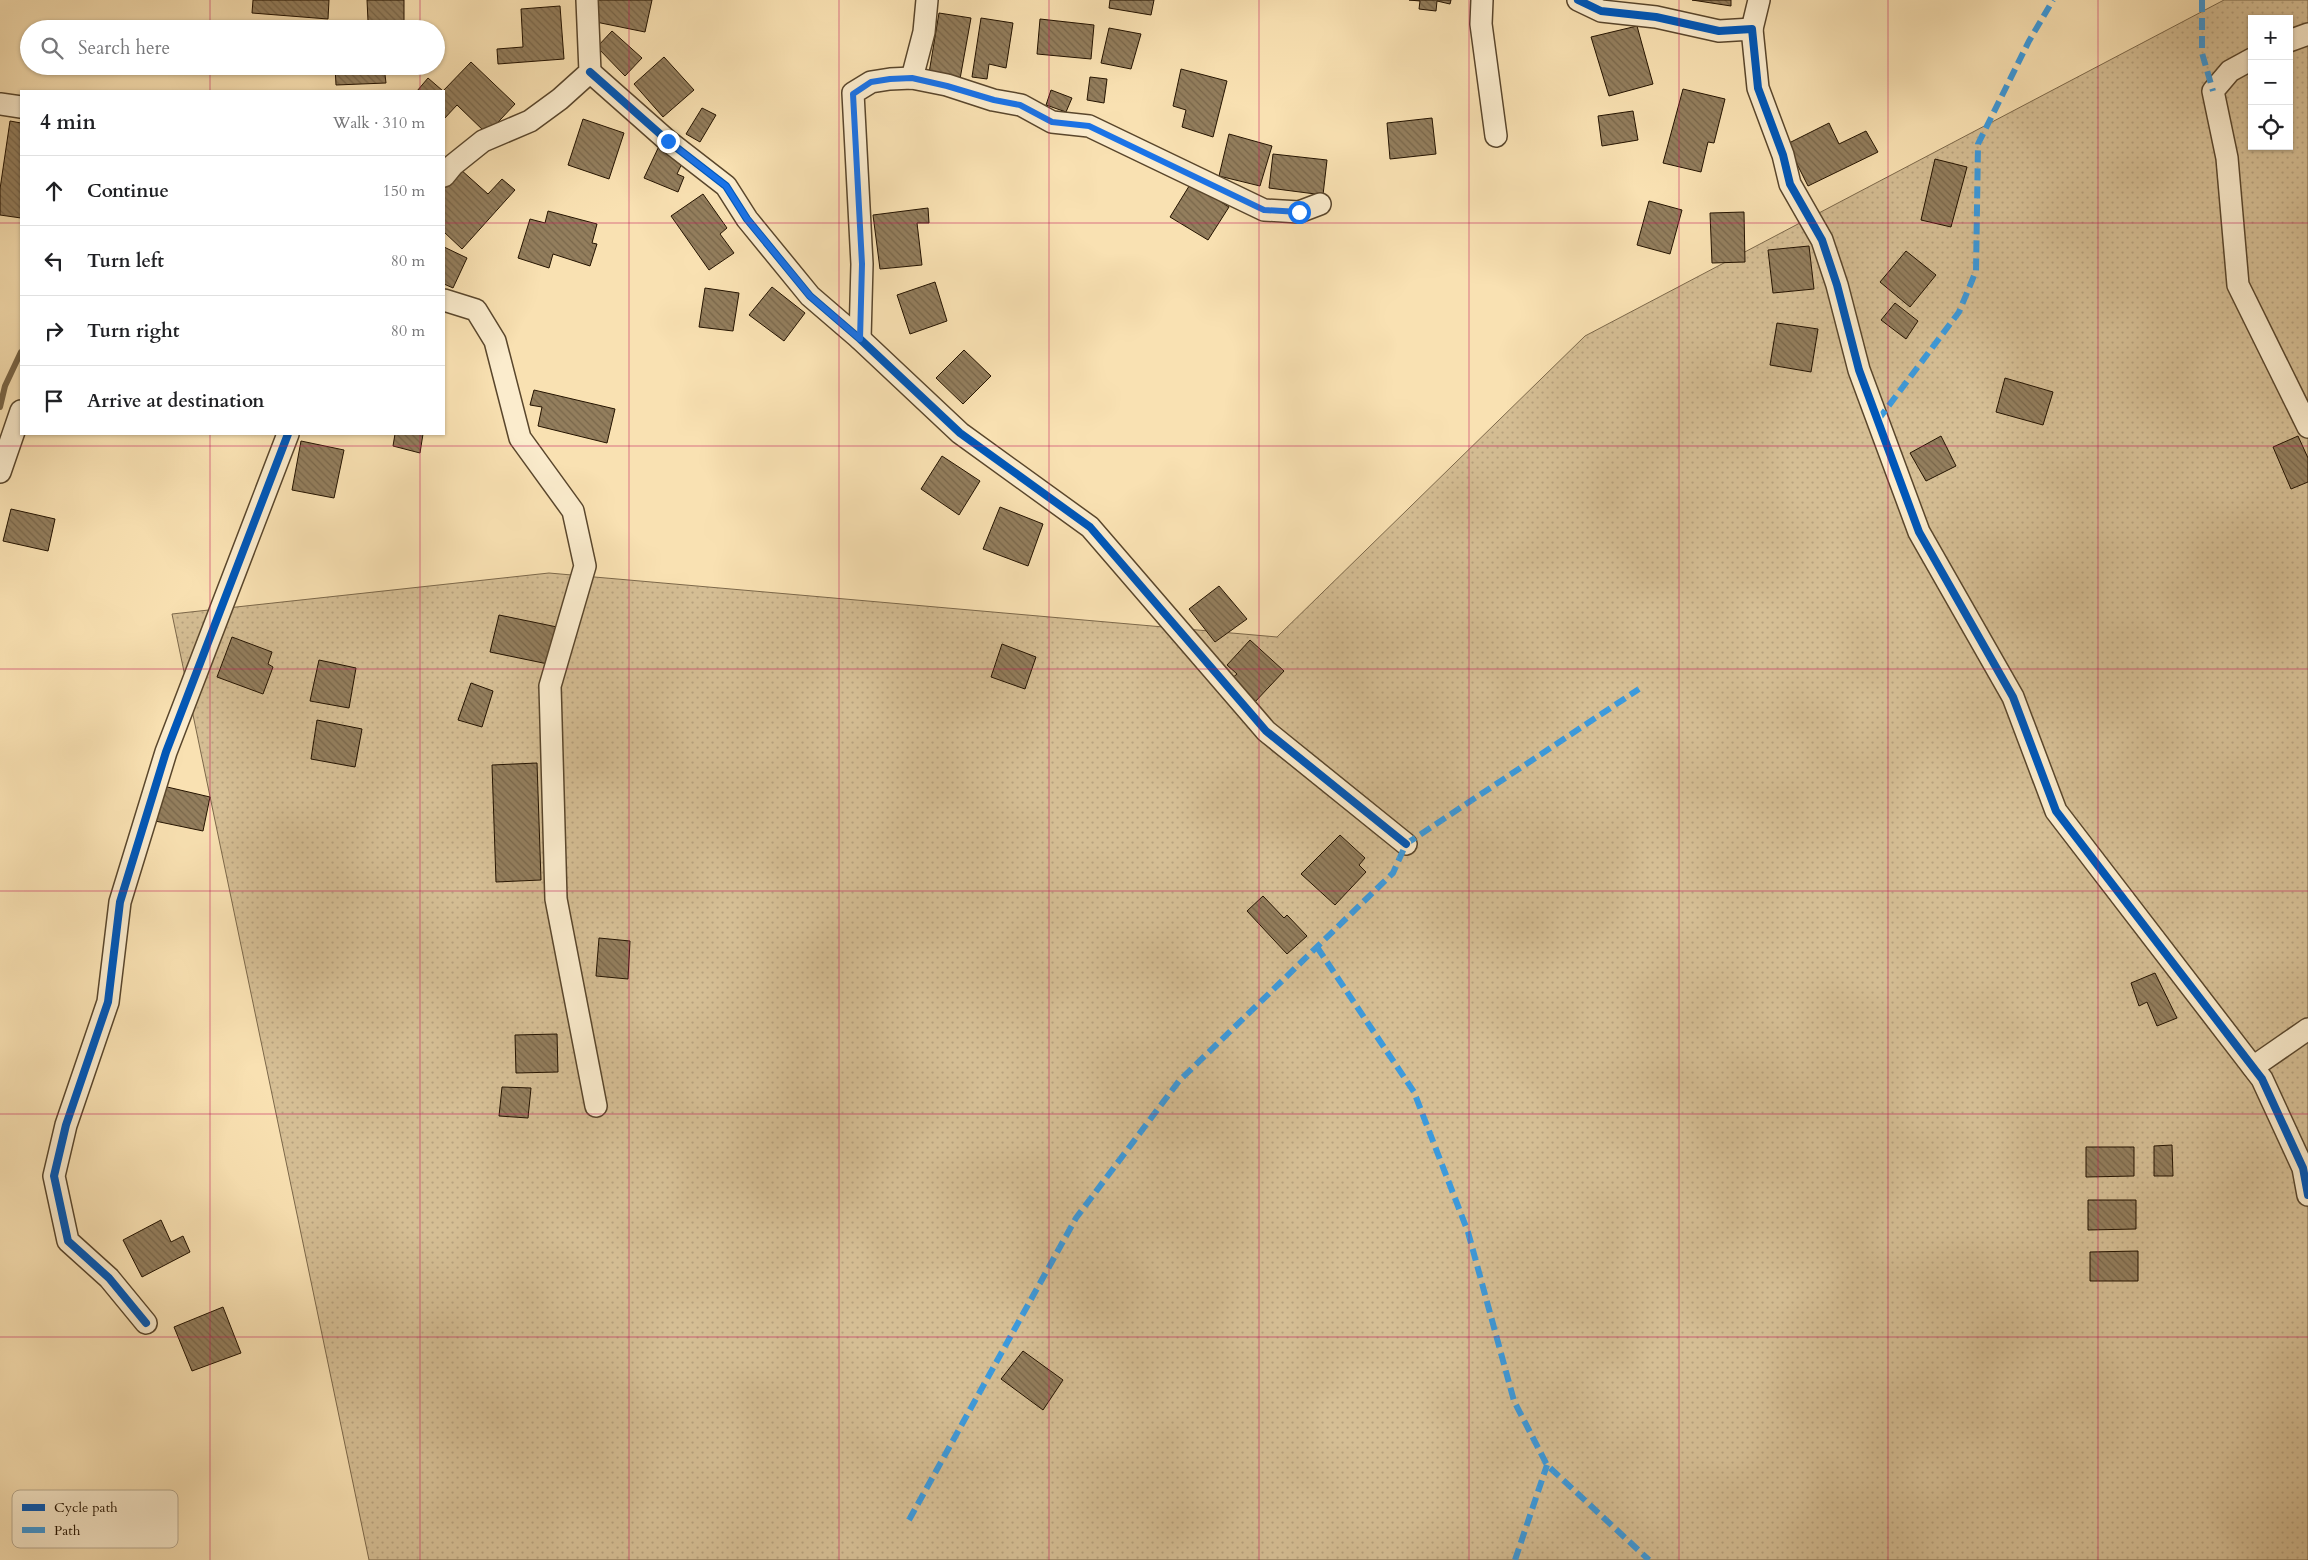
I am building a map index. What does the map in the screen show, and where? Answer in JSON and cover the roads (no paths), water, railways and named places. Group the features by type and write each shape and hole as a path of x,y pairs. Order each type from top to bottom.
{"street":[{"path":"587,0 590,72 668,141 726,186 747,219 810,296 860,339 960,433 1090,527 1266,732 1406,844"},
{"path":"912,78 924,32 927,0"},
{"path":"1482,0 1481,24 1496,136"},
{"path":"1578,0 1601,11 1656,17 1719,32 1752,29"},
{"path":"1759,0 1752,29 1758,88 1783,155 1790,184 1822,240 1837,285 1859,370 1919,532 2013,697 2056,811 2262,1079 2303,1168 2308,1196"},
{"path":"2293,40 2308,34"},
{"path":"2249,60 2230,71 2213,91 2227,158 2238,285 2308,427"},
{"path":"445,175 453,165 483,141 530,121 560,99 590,72"},
{"path":"860,339 862,264 853,94 871,82 912,78 1020,105 1052,122 1089,126 1264,210 1299,212 1320,204"},
{"path":"0,104 20,107"},
{"path":"445,300 476,310 495,341 520,438 573,511 585,566 550,686 556,899 596,1106"},
{"path":"0,472 20,414"},
{"path":"146,1323 109,1278 68,1241 54,1176 66,1125 108,1002 120,902 166,752 288,435"},
{"path":"2253,1066 2308,1029"}],"waterway":[{"path":"0,407 5,386 20,354"}]}
